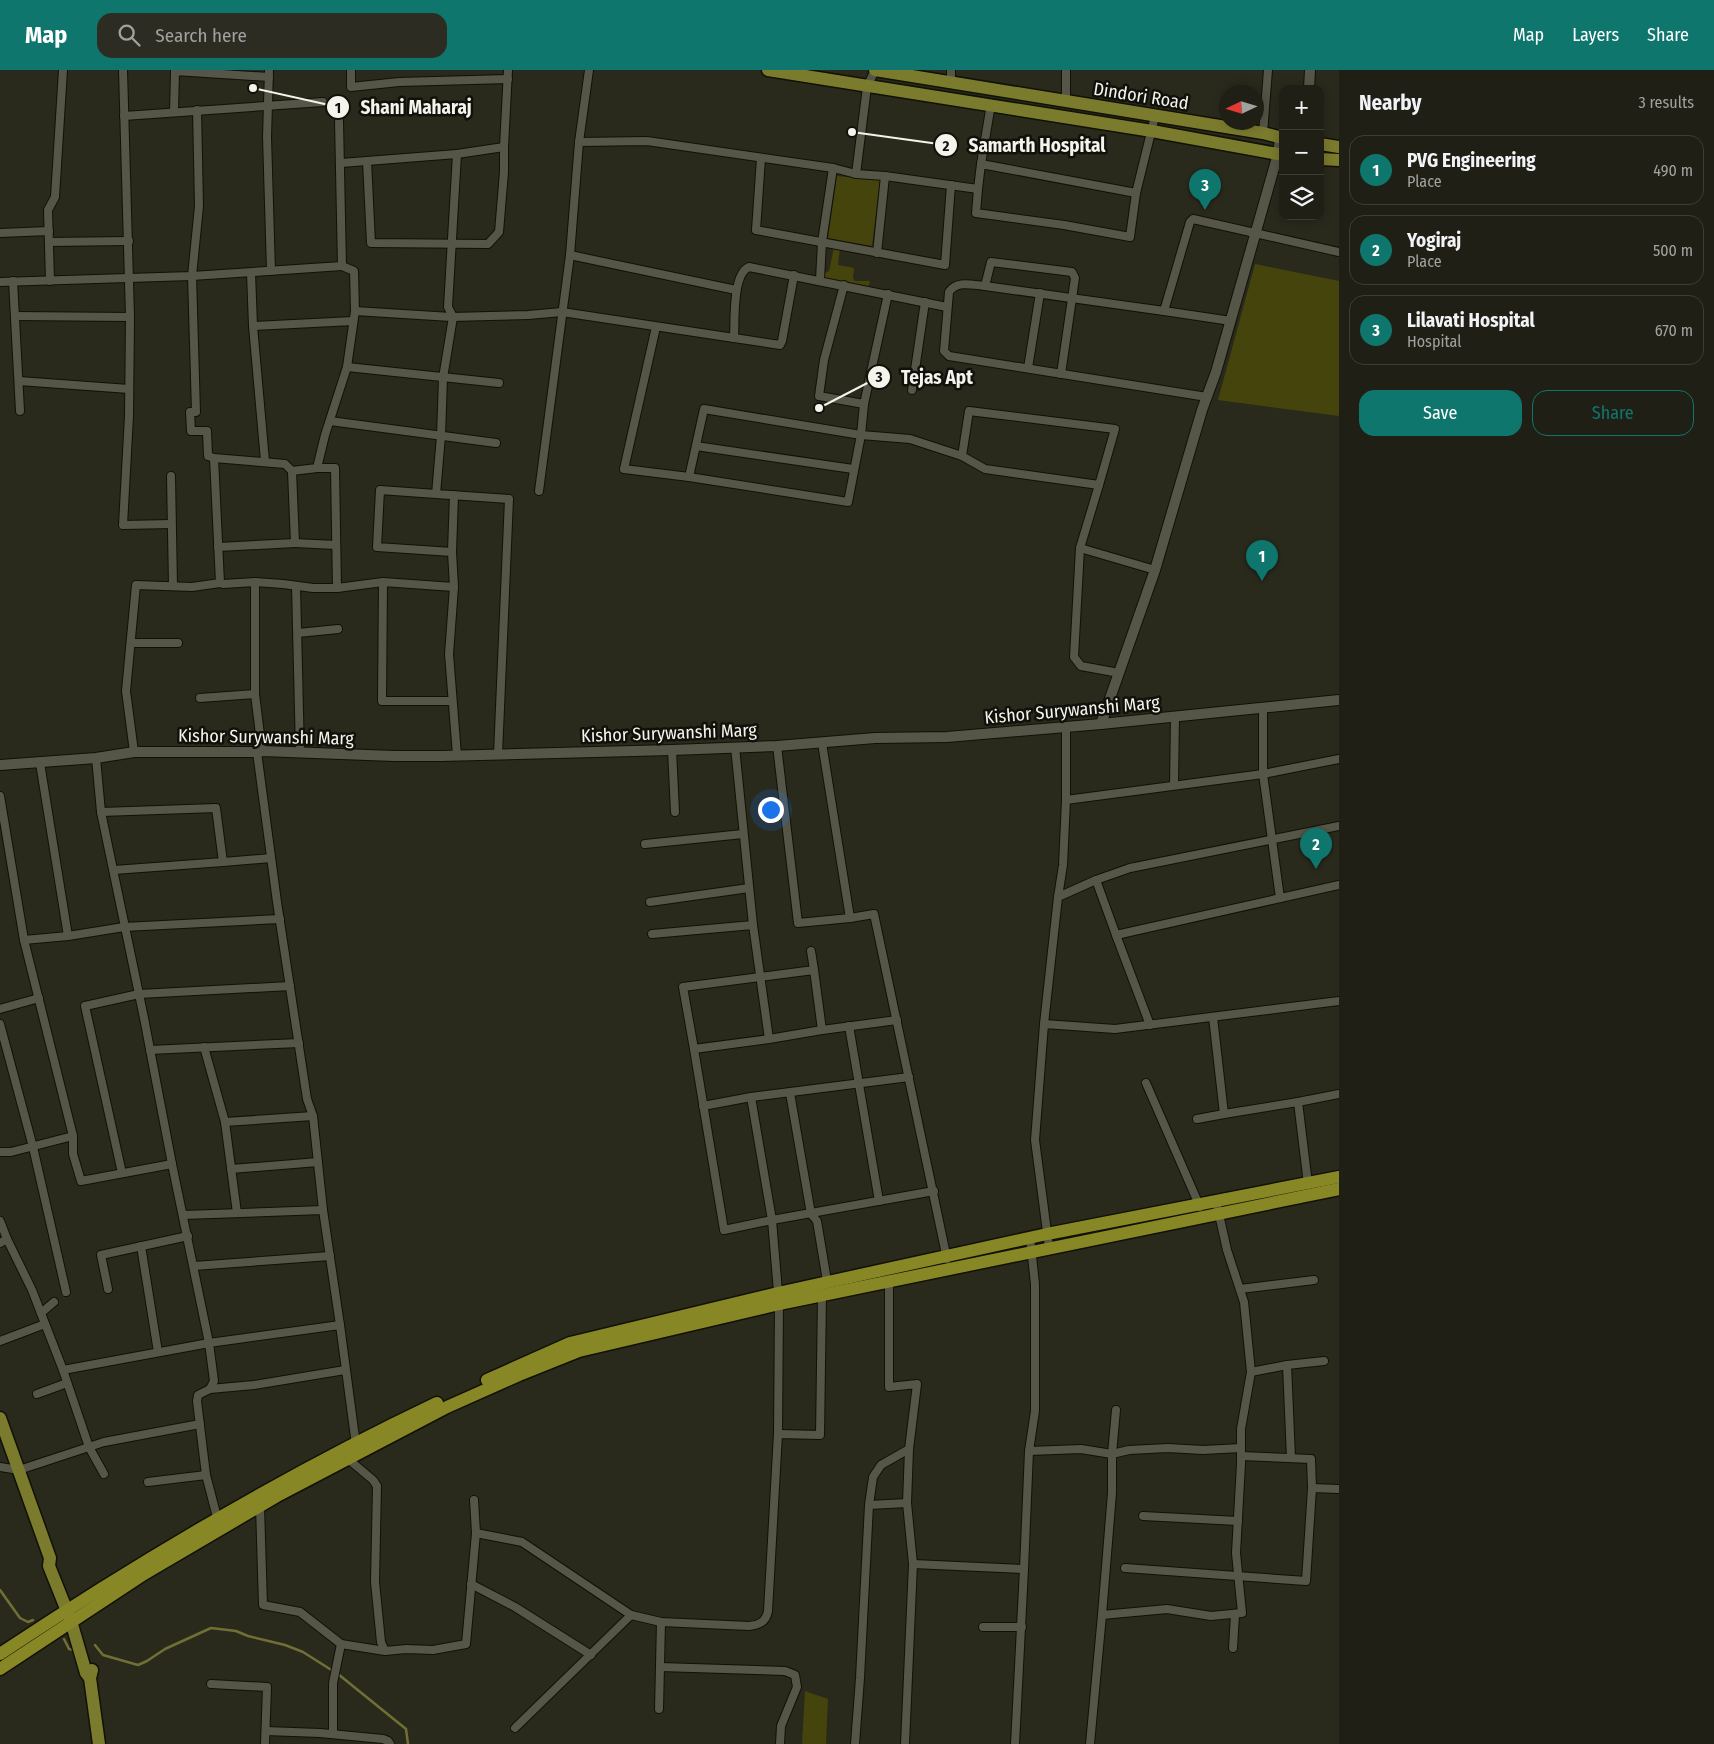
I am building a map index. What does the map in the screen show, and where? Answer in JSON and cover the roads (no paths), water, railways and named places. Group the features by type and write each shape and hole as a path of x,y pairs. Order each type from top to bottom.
{"highway":[{"path":"1217,1207 1339,1177"},
{"path":"219,1523 260,1506 479,1392 579,1351 779,1298 827,1281 948,1262 1217,1207 1339,1189"},
{"path":"0,1654 144,1574 219,1523 356,1444 536,1357 570,1343 779,1298 822,1296 888,1282 948,1262"},
{"path":"0,1669 73,1613"}],"main road":[{"path":"768,70 867,87 916,92 991,104 1279,154"},
{"name":"Dindori Road","path":"875,70 951,76 1066,102 1263,133 1279,137"},
{"path":"1324,145 1339,147"},
{"path":"1324,159 1339,160"},
{"path":"0,1418 50,1558 49,1566 73,1613 92,1671 90,1678 99,1744"}],"street":[{"path":"50,281 48,210 55,197 63,70"},
{"path":"123,70 130,317 130,389 123,525 171,524"},
{"path":"351,70 350,88 399,82 508,79"},
{"path":"461,79 462,70"},
{"path":"366,161 371,243 488,244 499,232 504,172 508,70"},
{"path":"539,491 570,255 579,142 589,70"},
{"path":"856,174 867,87 875,70"},
{"path":"1066,70 1066,102"},
{"path":"1263,133 1268,70"},
{"path":"1309,85 1310,70"},
{"path":"174,112 175,71 269,74 267,137 271,271"},
{"path":"124,116 324,102"},
{"path":"991,104 981,164 976,213 1064,225 1130,237 1136,193 1155,116"},
{"path":"197,110 199,206 192,276 196,412 190,412 191,431 207,431 208,456 285,464 292,471 295,543"},
{"path":"339,121 342,266"},
{"path":"579,142 647,141 833,168 856,174 885,176 978,189"},
{"path":"341,163 456,154 504,147"},
{"path":"436,494 444,378 453,317 448,307 456,154"},
{"path":"1101,724 1155,570 1279,157"},
{"path":"761,158 756,230 945,265 950,185"},
{"path":"981,164 1136,193"},
{"path":"820,280 822,242 833,168"},
{"path":"877,253 885,176"},
{"path":"1164,311 1190,222 1193,219 1339,252"},
{"path":"0,233 49,231"},
{"path":"49,242 129,242"},
{"path":"570,255 736,290"},
{"path":"985,286 989,264 994,262 1072,272 1075,278 1061,374"},
{"path":"0,282 192,276 342,266 354,271 355,311 347,367 317,468"},
{"path":"734,338 736,290 744,268 749,267 947,306"},
{"path":"251,273 253,326 265,461"},
{"path":"355,311 453,317 562,312 780,345 794,275"},
{"path":"13,281 20,411"},
{"path":"1207,397 949,356 944,351 949,292 953,286 959,284 985,286 1231,321"},
{"path":"844,285 824,360 819,396 864,404"},
{"path":"1028,368 1040,293"},
{"path":"656,327 624,469 689,477 848,502 861,435 864,404 888,294"},
{"path":"912,390 925,302"},
{"path":"15,316 130,317"},
{"path":"253,326 354,321"},
{"path":"347,367 499,383"},
{"path":"18,381 130,389"},
{"path":"689,477 704,408 861,435 910,439 962,456 984,469 1099,485"},
{"path":"962,456 968,411 1115,429 1080,548 1074,657 1081,666 1119,673"},
{"path":"330,421 496,443"},
{"path":"696,446 853,469"},
{"path":"214,458 220,583"},
{"path":"292,471 335,468 336,588"},
{"path":"171,476 173,586"},
{"path":"452,552 377,547 380,490 509,499 498,754"},
{"path":"454,495 452,552 454,587 449,654 457,755"},
{"path":"218,547 295,543 336,545"},
{"path":"1080,548 1155,570"},
{"path":"134,752 126,691 136,585 192,587 220,583 255,582 313,588 336,588 384,582 454,587"},
{"path":"255,582 255,694 271,858 307,1099 313,1116 323,1210 345,1370 348,1376 356,1444"},
{"path":"384,582 382,701 452,700"},
{"path":"296,586 300,753"},
{"path":"298,632 338,629"},
{"path":"131,644 178,643"},
{"path":"200,698 255,694"},
{"name":"Kishor Surywanshi Marg","path":"0,765 96,758 134,752 260,751 394,756 777,746 875,738 946,737 1101,724 1339,700"},
{"path":"1263,708 1263,774 1280,898"},
{"path":"1174,785 1175,716"},
{"path":"1048,1241 1035,1140 1044,1024 1063,865 1066,800 1066,727"},
{"path":"822,743 850,918"},
{"path":"777,746 798,923 874,914 948,1262"},
{"path":"735,747 759,978 769,1039"},
{"path":"672,750 675,812"},
{"path":"96,758 101,812 209,1343 214,1382 210,1389"},
{"path":"1066,800 1263,774 1339,759"},
{"path":"40,762 68,936"},
{"path":"0,796 24,940 73,1136 73,1154 81,1181 172,1164"},
{"path":"101,812 216,808 223,862"},
{"path":"1058,897 1096,880 1130,868 1339,826"},
{"path":"645,844 743,834"},
{"path":"114,870 271,858"},
{"path":"1096,880 1150,1025"},
{"path":"1116,935 1339,884"},
{"path":"650,902 749,888"},
{"path":"24,940 68,936 124,927 280,919"},
{"path":"652,934 753,925"},
{"path":"811,951 822,1030"},
{"path":"814,970 683,987 724,1230 934,1191"},
{"path":"122,1174 85,1006 139,994 290,986"},
{"path":"0,1009 39,998"},
{"path":"1044,1024 1115,1029 1339,1001"},
{"path":"1213,1017 1224,1114"},
{"path":"694,1049 897,1020"},
{"path":"0,1024 33,1147 66,1292"},
{"path":"850,1026 879,1201"},
{"path":"150,1050 299,1043"},
{"path":"204,1047 225,1122 237,1213"},
{"path":"703,1106 751,1097 909,1077"},
{"path":"1146,1083 1201,1210"},
{"path":"790,1093 811,1214 817,1221 827,1281"},
{"path":"1197,1119 1339,1094"},
{"path":"476,1533 522,1542 631,1615 661,1622 749,1626 758,1625 767,1618 778,1434 779,1298 772,1220 751,1097"},
{"path":"1298,1102 1308,1184"},
{"path":"225,1122 313,1116"},
{"path":"0,1152 11,1152 73,1136"},
{"path":"231,1169 318,1162"},
{"path":"1102,1614 1167,1609 1211,1616 1242,1613 1236,1553 1241,1429 1251,1372 1244,1302 1227,1250 1217,1207"},
{"path":"183,1215 323,1210"},
{"path":"0,1221 4,1241 32,1290 63,1370 89,1447 104,1474"},
{"path":"108,1289 101,1255 188,1236"},
{"path":"1015,1744 1030,1451 1035,1411 1036,1284 1031,1244"},
{"path":"141,1246 158,1352"},
{"path":"194,1266 330,1256"},
{"path":"1240,1289 1314,1280"},
{"path":"888,1282 888,1387 917,1384 909,1449 906,1503 913,1564 905,1744"},
{"path":"778,1434 820,1435 822,1296"},
{"path":"41,1312 54,1302"},
{"path":"0,1341 45,1324"},
{"path":"63,1370 209,1343 340,1325"},
{"path":"1251,1372 1287,1365 1324,1361"},
{"path":"1287,1365 1291,1458"},
{"path":"219,1523 206,1474 197,1397 210,1389 254,1386 345,1370"},
{"path":"37,1394 67,1383"},
{"path":"1090,1744 1112,1493 1112,1454 1116,1410"},
{"path":"0,1467 19,1470 104,1442 200,1424"},
{"path":"1030,1451 1081,1449 1112,1454 1129,1450 1168,1448 1241,1452 1311,1459 1312,1488 1306,1581 1125,1568"},
{"path":"855,1744 869,1505 873,1477 881,1465 909,1449"},
{"path":"348,1459 373,1480 377,1486 375,1582 381,1642 385,1651"},
{"path":"148,1482 206,1474"},
{"path":"1312,1488 1339,1489"},
{"path":"260,1506 264,1605 300,1612 341,1644 385,1651 406,1649 433,1650 466,1644 476,1533 474,1500"},
{"path":"869,1505 906,1503"},
{"path":"1143,1516 1238,1521"},
{"path":"913,1564 1024,1569"},
{"path":"471,1584 515,1608 591,1655"},
{"path":"1233,1648 1235,1614"},
{"path":"514,1728 631,1615"},
{"path":"659,1709 661,1622"},
{"path":"983,1627 1022,1627"},
{"path":"333,1734 333,1683 341,1644"},
{"path":"660,1667 785,1671 796,1675 797,1687 781,1726 780,1744"},
{"path":"211,1684 267,1687 265,1744"},
{"path":"266,1731 333,1734 383,1739 390,1744"}],"waterway":[{"path":"0,1590 20,1618 28,1622 33,1620"},
{"path":"95,1645 103,1655 138,1665 165,1649 211,1628 236,1631 248,1636 285,1645 303,1652 333,1671"},
{"path":"64,1639 69,1649 74,1650"},
{"path":"338,1674 406,1729 408,1744"}],"place":[{"name":"Shani Maharaj","path":"253,88"},
{"name":"Samarth Hospital","path":"852,132"},
{"name":"Lilavati Hospital","path":"1205,210"},
{"name":"Tejas Apt","path":"819,408"},
{"name":"PVG Engineering","path":"1262,581"},
{"name":"Yogiraj","path":"1316,869"}]}
